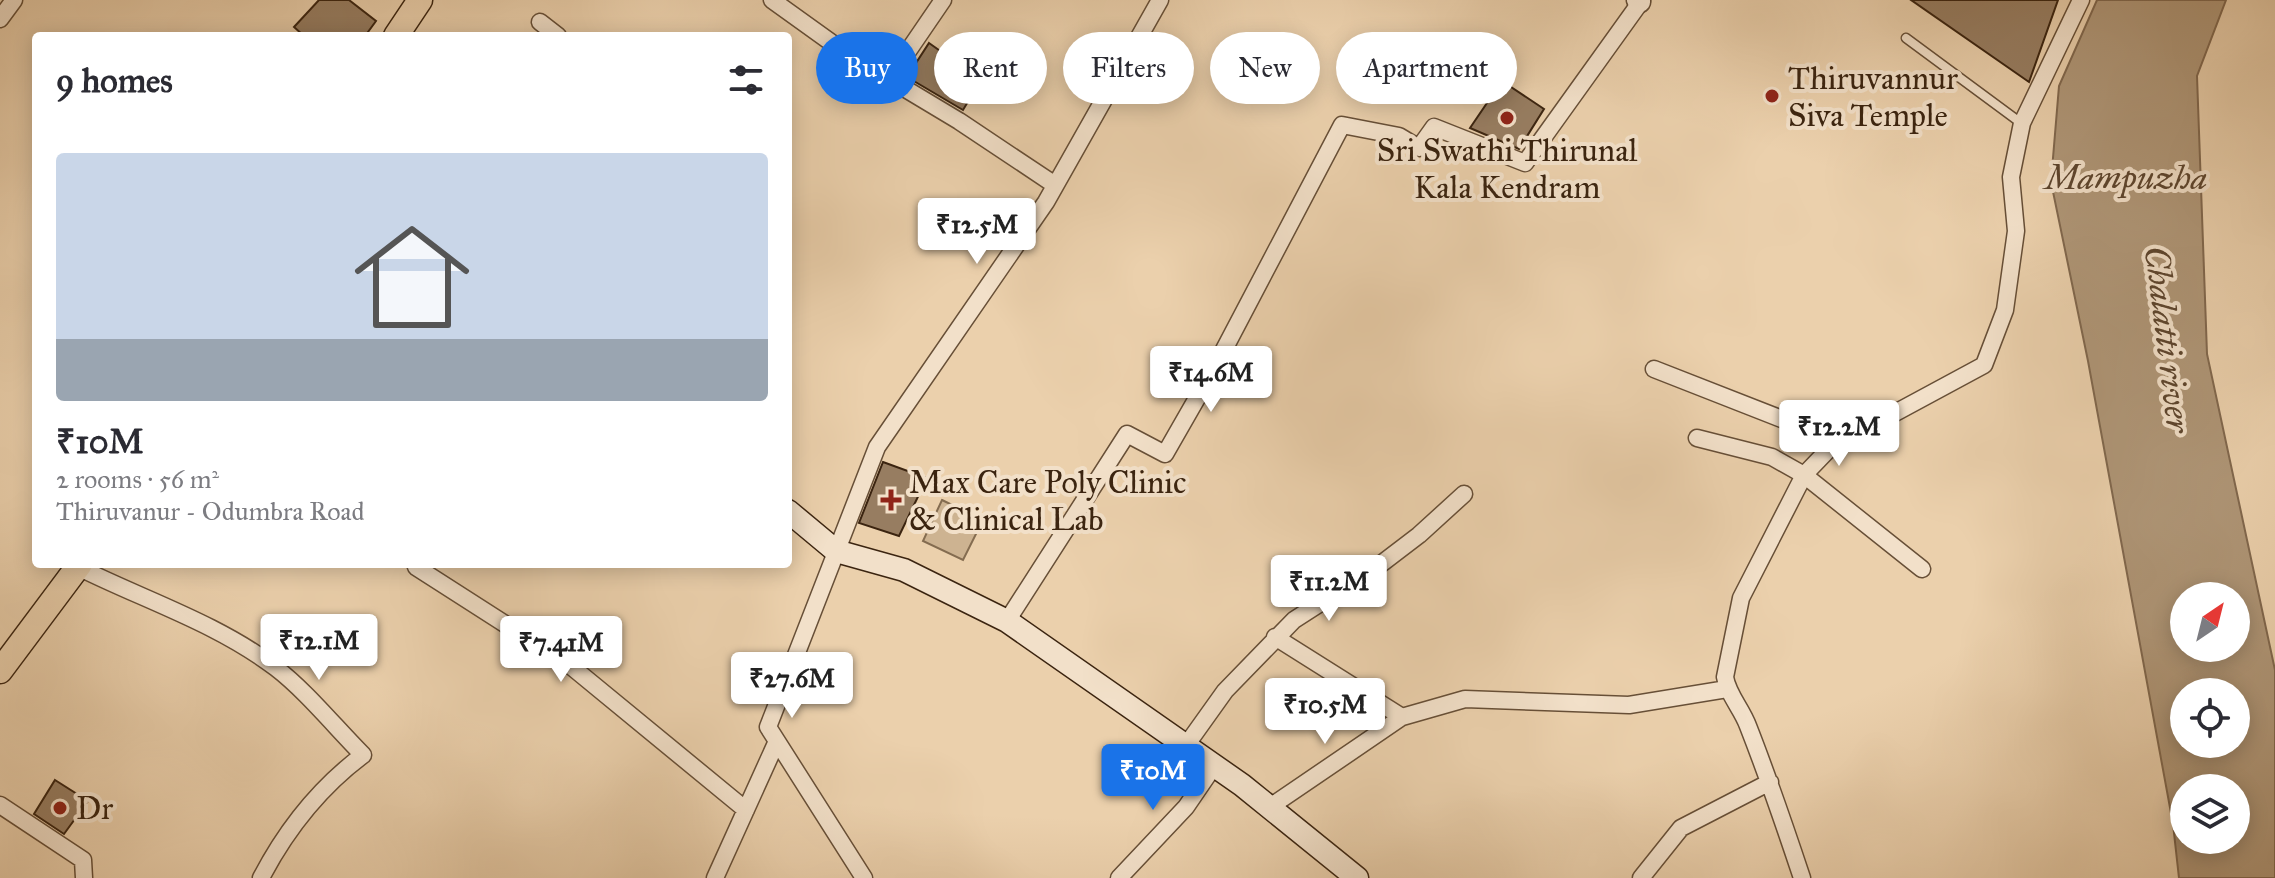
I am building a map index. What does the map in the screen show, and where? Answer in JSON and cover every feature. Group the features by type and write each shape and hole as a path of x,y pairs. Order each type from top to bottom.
{"main road":[{"path":"399,32 420,0"},
{"path":"792,514 836,551 904,570 1007,621 1270,807 1357,878"},
{"path":"0,671 77,568"}],"street":[{"path":"0,19 14,0"},
{"path":"772,0 819,32"},
{"path":"918,37 943,0"},
{"path":"864,878 768,727 877,447 1055,185 1160,0"},
{"path":"1802,878 1741,707 1727,689 1725,677 1741,598 1804,475 1830,448 1984,365 2005,310 2016,231 2011,177 2022,123 2081,0"},
{"path":"1007,621 1127,434 1165,454 1216,365 1342,125 1399,136 1419,148 1434,127 1525,163 1640,1"},
{"path":"540,22 553,32"},
{"path":"918,96 1055,185"},
{"path":"1654,369 1815,432 1830,448"},
{"path":"1697,438 1772,457 1804,475 1922,569"},
{"path":"1185,747 1225,691 1275,637 1294,620 1331,599 1406,545 1464,494"},
{"path":"83,568 248,648 279,670 363,755 324,788 306,809 274,853 261,878"},
{"path":"418,568 572,667 746,810"},
{"path":"1275,637 1402,717"},
{"path":"1270,807 1402,717 1465,699 1629,705 1727,689"},
{"path":"715,878 777,741"},
{"path":"1119,878 1186,807 1214,766"},
{"path":"1641,878 1681,828 1770,782"},
{"path":"0,805 83,860 84,878"}],"lane":[{"path":"1906,38 2022,123"}],"shaded area":[{"path":"942,500 983,520 963,560 923,541"}],"water":[{"name":"Mampuzha","path":"2097,0 2226,0 2197,76 2207,354 2275,670 2275,878 2179,878 2176,854 2250,854 2250,774 2170,774 2170,808 2088,361 2051,182 2059,86"}],"building":[{"path":"319,0 349,0 376,21 368,32 300,32 294,27"},
{"path":"1911,0 2058,0 2029,82"},
{"path":"929,43 934,47 934,93 918,83 918,60"},
{"name":"Sri Swathi Thirunal Kala Kendram","path":"1517,91 1544,109 1519,149 1470,128 1486,104 1517,104"},
{"path":"953,104 967,104 963,110"},
{"name":"Max Care Poly Clinic & Clinical Lab","path":"883,462 927,478 899,536 859,523"},
{"name":"Dr","path":"55,780 88,801 64,834 34,814"}],"place":[{"name":"Thiruvannur Siva Temple","path":"1772,96"},
{"name":"Sri Swathi Thirunal Kala Kendram","path":"1507,118"},
{"name":"Max Care Poly Clinic & Clinical Lab","path":"891,500"},
{"name":"Dr","path":"60,808"}],"water label":[{"name":"Chalatti river","path":"2168,339"}]}
